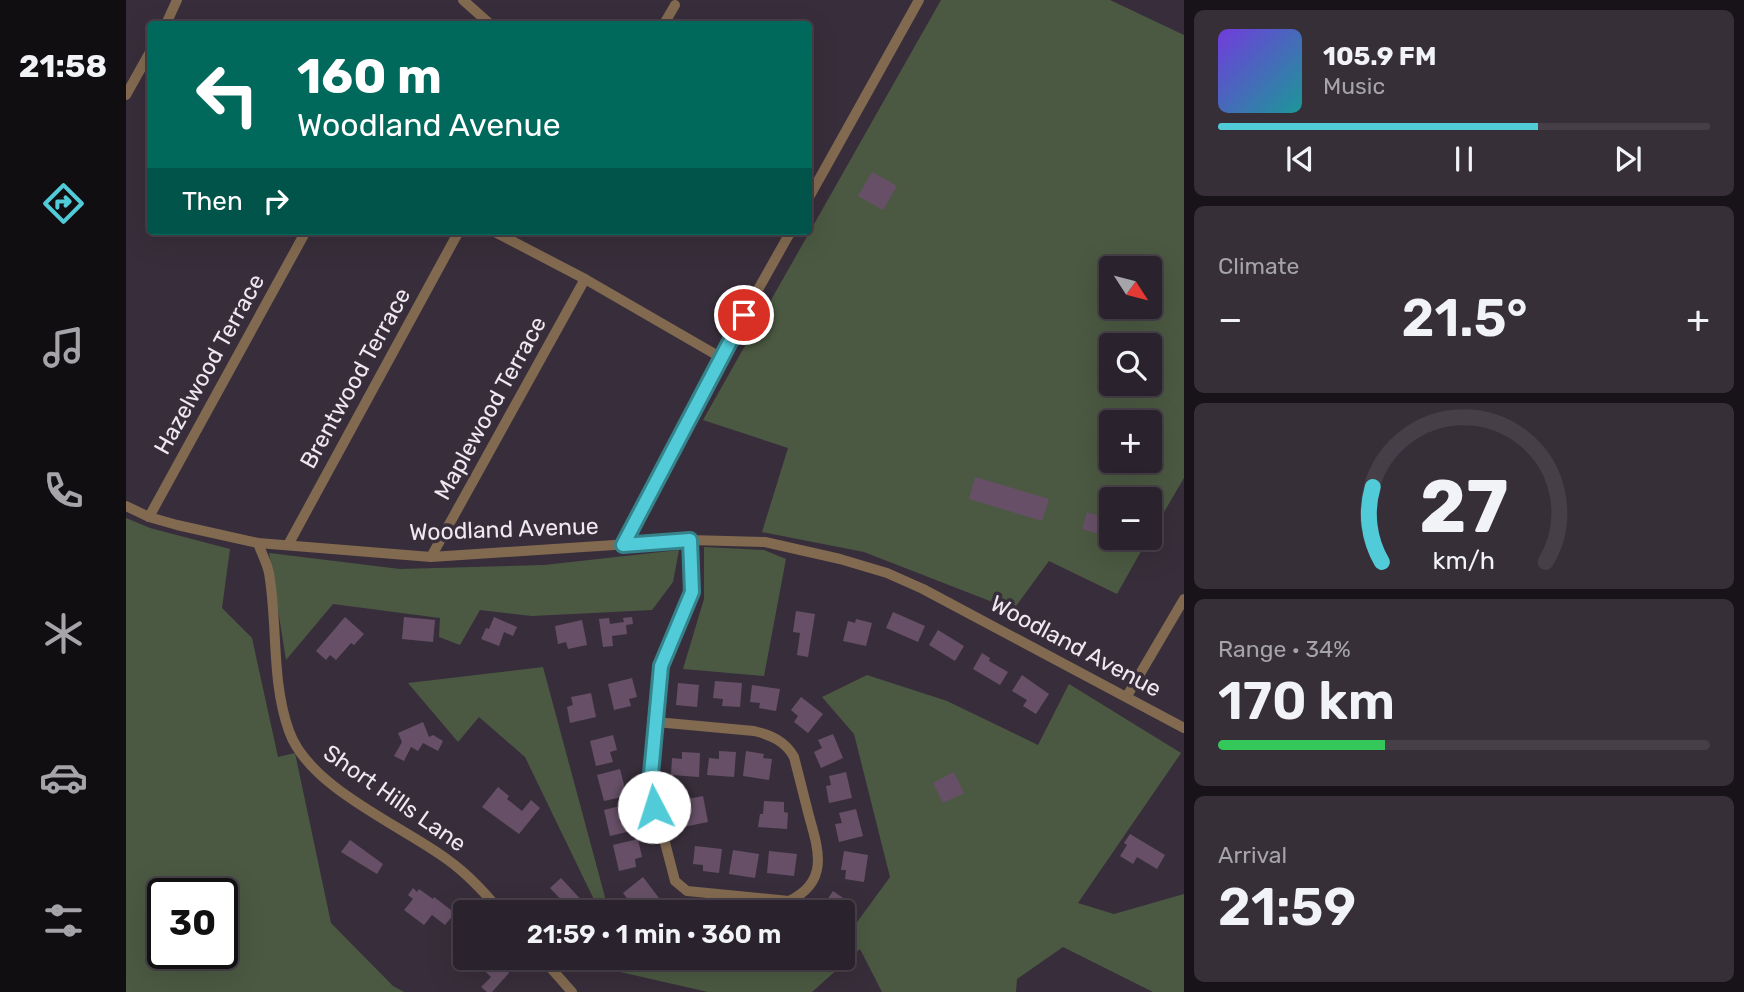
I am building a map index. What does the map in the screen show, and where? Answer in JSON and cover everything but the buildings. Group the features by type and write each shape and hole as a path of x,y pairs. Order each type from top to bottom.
{"street":[{"path":"167,21 177,0"},
{"path":"463,0 487,21"},
{"path":"812,193 919,0"},
{"path":"666,21 675,5"},
{"path":"126,95 147,57"},
{"name":"Hazelwood Terrace","path":"149,517 304,235"},
{"name":"Brentwood Terrace","path":"288,545 457,235"},
{"path":"501,235 585,279 720,357"},
{"path":"623,545 720,357 789,235"},
{"name":"Maplewood Terrace","path":"431,557 585,279"},
{"name":"Woodland Avenue","path":"126,506 149,517 257,543 431,557 690,540 765,542 801,549 887,573 923,589 1184,728"},
{"path":"656,722 754,731 769,735 789,747 794,757 818,850 819,867 815,878 800,896 789,901 687,891 675,881 650,785 661,666 692,592 690,540"},
{"name":"Short Hills Lane","path":"257,543 268,571 280,698 289,733 304,759 330,784 447,859 475,881 492,900"},
{"path":"1126,696 1184,599"},
{"path":"553,970 572,992"}],"green space":[{"path":"941,0 1110,0 1184,35 1184,478 1162,516 1162,487 1099,487 1099,550 1142,550 1117,594 1049,561 1013,610 864,552 762,532 788,448 703,420 808,235 812,235 812,228"},
{"path":"126,518 150,528 230,549 222,608 252,638 278,757 295,753 331,923 393,986 404,992 126,992"},
{"path":"704,547 764,550 786,559 764,676 683,669 704,599"},
{"path":"679,550 673,582 652,610 532,616 480,610 460,645 439,637 440,618 333,604 286,660 269,553 400,569 544,565"},
{"path":"543,667 606,900 594,900 525,757 479,717 458,742 408,683"},
{"path":"867,675 947,701 1038,745 1069,684 1181,753 1078,903 1114,914 1184,894 1184,992 1153,992 1063,947 1017,979 1016,992 882,992 860,949 855,953 855,925 890,877 854,734 822,697"},
{"path":"611,970 837,970 812,992 708,992"}],"route":[{"path":"654,807 650,785 661,666 692,592 690,540 623,545 744,315"}]}
